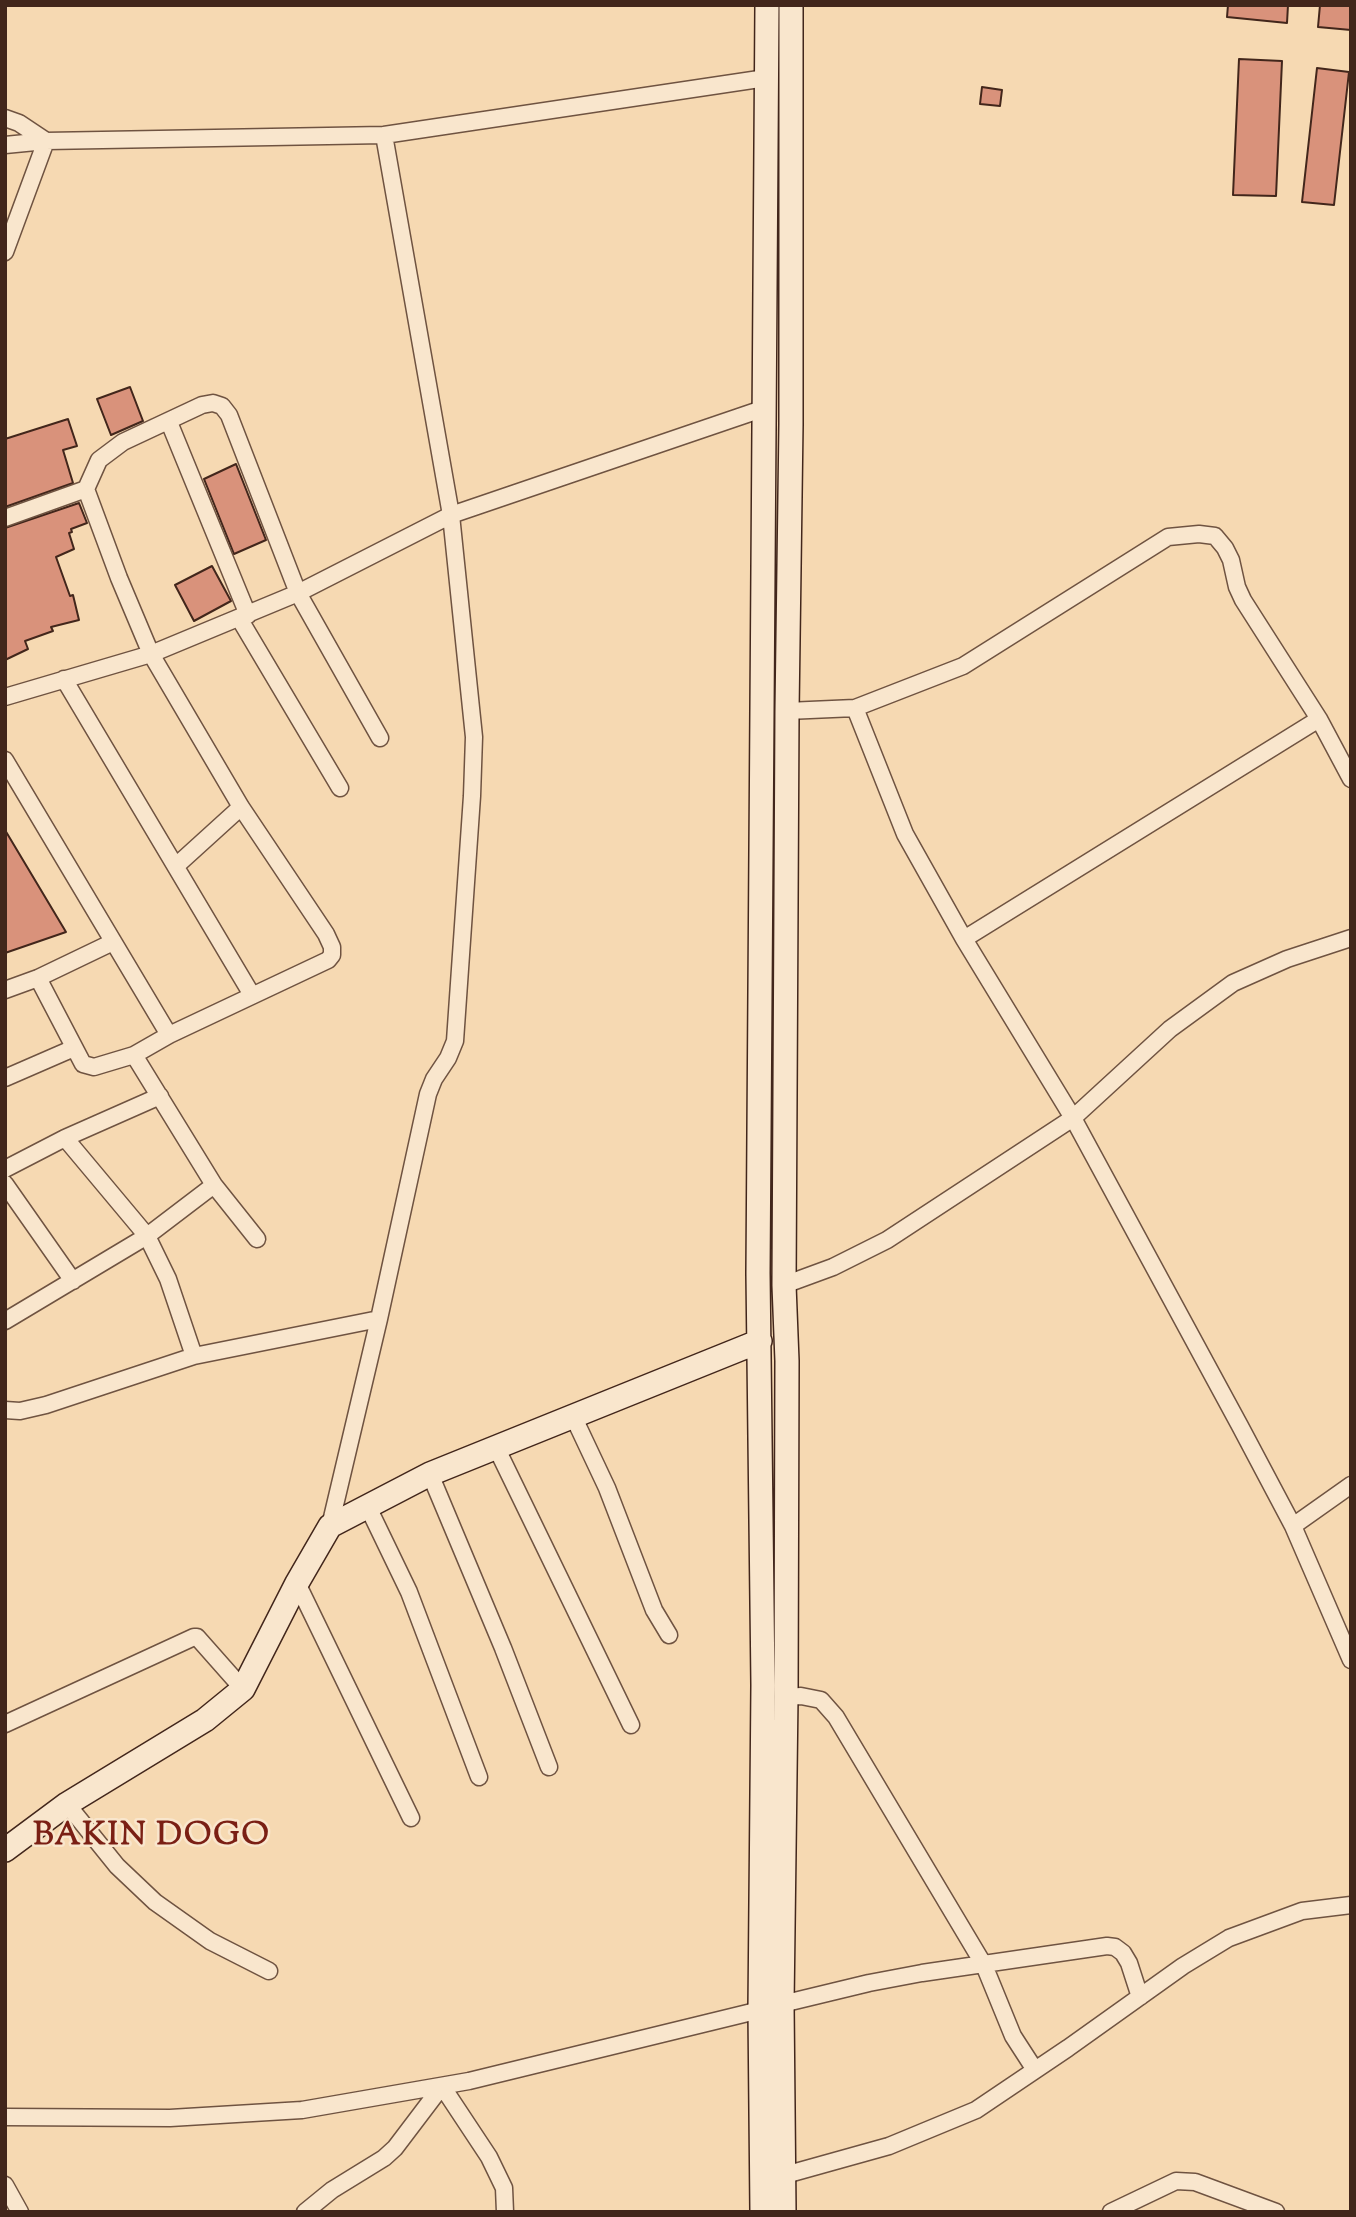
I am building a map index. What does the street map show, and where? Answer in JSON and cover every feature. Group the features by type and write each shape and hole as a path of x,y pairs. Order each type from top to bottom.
{"street":[{"path":"762,2212 772,1920 758,1259 767,5"},
{"path":"772,1920 786,1697 790,5"},
{"path":"5,145 46,141 384,135 766,78"},
{"path":"5,118 19,123 46,141"},
{"path":"5,1850 68,1804 205,1720 243,1689 297,1583 330,1526 428,1094 455,1041 474,737 452,515 384,135"},
{"path":"5,252 46,141"},
{"path":"38,978 83,1064 94,1067 134,1055 169,1035 328,960 332,955 332,947 326,934 241,807 151,654 119,578 86,489 99,460 123,442 202,405 213,403 222,406 229,415 298,593 380,738"},
{"path":"5,697 151,654 298,593 452,515 765,408"},
{"path":"169,422 243,617 340,788"},
{"path":"5,518 86,489"},
{"path":"787,710 855,708 963,666 1168,537 1199,534 1215,537 1225,548 1243,600 1318,719 1351,779"},
{"path":"64,679 252,995"},
{"path":"855,708 905,834 964,939 1073,1118 1293,1527 1351,1660"},
{"path":"964,939 1318,719"},
{"path":"5,760 169,1035"},
{"path":"176,866 241,807"},
{"path":"785,1285 833,1267 887,1240 1073,1118 1170,1028 1233,984 1287,959 1351,938"},
{"path":"5,990 38,978 113,942"},
{"path":"5,1078 74,1048"},
{"path":"134,1055 214,1185 257,1239"},
{"path":"5,1169 65,1138 160,1096"},
{"path":"65,1138 146,1236 168,1279 194,1356"},
{"path":"5,1184 73,1281"},
{"path":"5,1321 146,1236 214,1185"},
{"path":"5,1410 20,1411 46,1405 194,1356 379,1319"},
{"path":"330,1526 430,1474 760,1341"},
{"path":"574,1418 607,1488 653,1609 669,1636"},
{"path":"496,1447 631,1726"},
{"path":"430,1474 503,1648 549,1767"},
{"path":"1293,1527 1351,1485"},
{"path":"368,1507 409,1592 479,1777"},
{"path":"297,1583 411,1818"},
{"path":"5,1724 194,1637 197,1637 243,1689"},
{"path":"786,1697 802,1696 821,1700 836,1717 984,1965 1013,2036 1035,2070"},
{"path":"68,1804 117,1866 155,1902 210,1941 270,1971"},
{"path":"785,2175 889,2146 976,2110 1228,1938 1302,1911 1351,1905"},
{"path":"5,2117 170,2118 302,2110 469,2081 895,1978 1107,1946 1123,1953 1129,1962 1140,1997"},
{"path":"771,2007 785,2175 784,2212"},
{"path":"305,2212 332,2190 384,2158 395,2148 442,2086"},
{"path":"442,2086 489,2157 504,2188 505,2212"},
{"path":"1111,2212 1176,2180 1195,2182 1276,2212"},
{"path":"5,2185 20,2212"}],"building":[{"path":"1228,5 1288,5 1287,23 1227,17"},
{"path":"1320,5 1351,5 1351,30 1318,27"},
{"path":"1239,59 1282,61 1276,196 1233,195"},
{"path":"1317,68 1349,72 1334,205 1302,202"},
{"path":"982,87 1002,90 1000,106 980,104"},
{"path":"130,387 143,421 111,435 97,399"},
{"path":"68,419 77,446 63,450 73,483 5,507 5,439"},
{"path":"236,464 266,540 234,554 204,479"},
{"path":"79,503 87,523 71,529 72,532 69,533 74,549 56,557 70,596 73,595 79,620 51,627 53,631 25,641 28,649 5,660 5,528"},
{"path":"212,566 231,601 194,621 175,585"},
{"path":"5,830 66,932 5,953"}],"district":[{"name":"BAKIN DOGO","path":"152,1839"}]}
